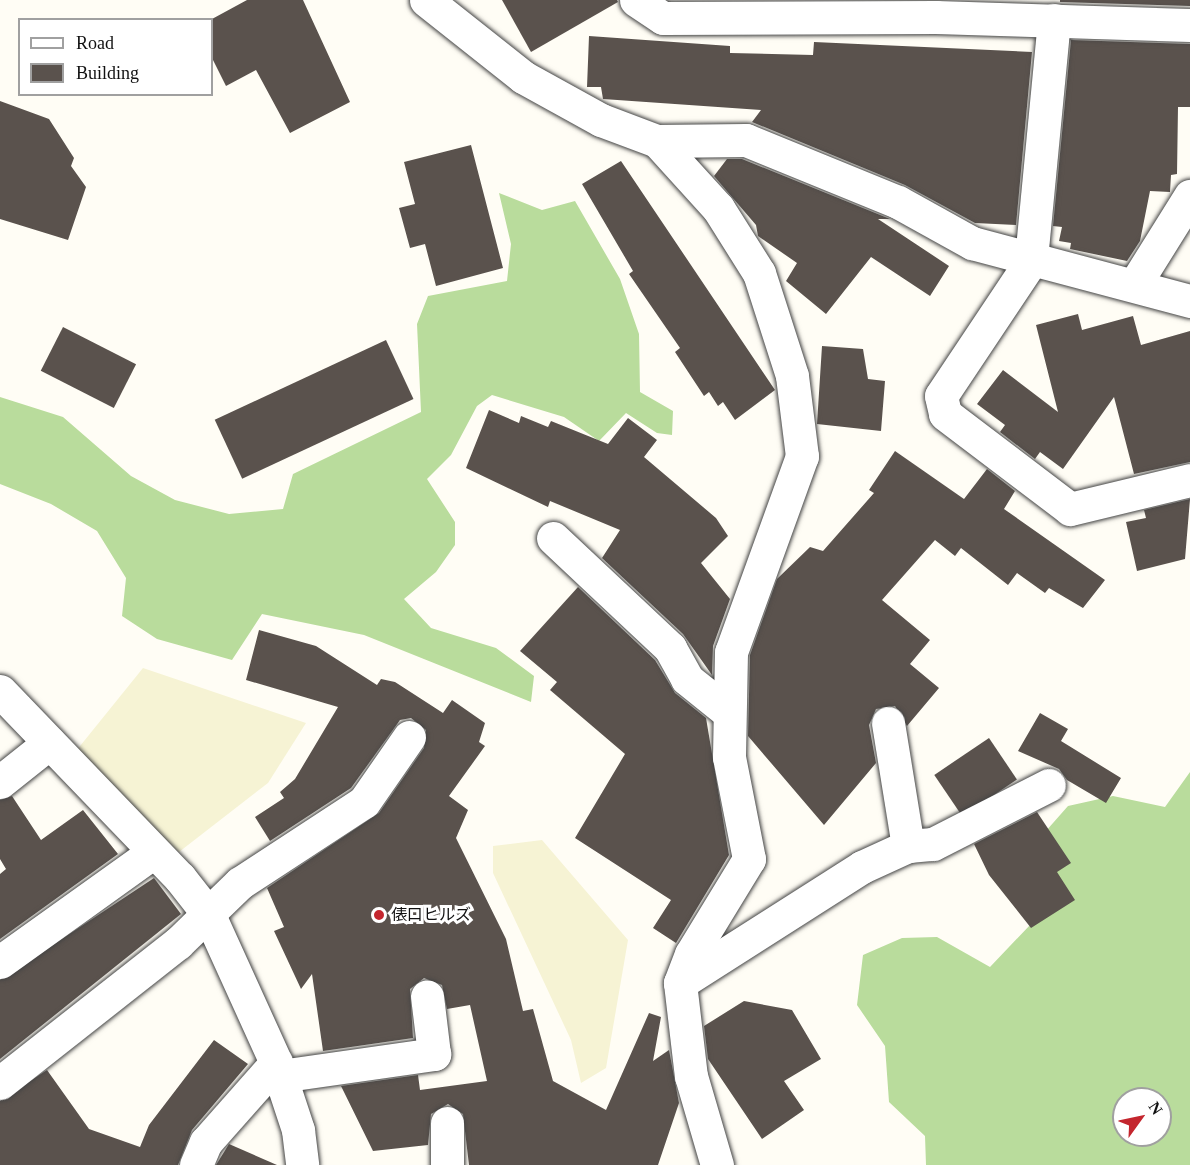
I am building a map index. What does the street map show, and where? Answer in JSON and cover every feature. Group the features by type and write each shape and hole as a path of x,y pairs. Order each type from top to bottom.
{"street":[{"path":"426,0 523,77 601,120 657,141 746,140 898,202 972,243 1032,261 1135,284 1190,301"},
{"path":"636,0 663,18 1054,20 1190,25"},
{"path":"1054,20 1032,261 941,396 945,414 1070,509 1190,480"},
{"path":"657,141 718,208 759,273 795,399 802,456 731,652 728,712 729,757 749,859 691,954 680,983 691,1076 717,1165"},
{"path":"1135,284 1190,195"},
{"path":"553,537 670,648 687,678 728,712"},
{"path":"0,692 209,915 278,1070 298,1131 302,1165"},
{"path":"888,723 908,846"},
{"path":"0,1083 209,915 240,883 364,802 409,737"},
{"path":"0,782 49,743"},
{"path":"680,983 862,867 908,846 933,844 1049,785"},
{"path":"0,962 152,853"},
{"path":"196,1165 206,1142 278,1070 434,1053 427,996"},
{"path":"447,1123 447,1165"}],"shaded area":[{"path":"143,668 306,723 268,783 179,852 139,823 76,751"},
{"path":"542,840 628,940 606,1068 581,1083 571,1040 493,873 493,846"}],"green space":[{"path":"499,193 542,210 575,201 620,279 639,334 640,392 673,411 672,435 657,433 626,413 599,441 564,417 492,395 477,406 451,455 427,479 455,522 455,545 436,572 404,599 431,628 496,648 534,676 531,702 364,635 262,614 232,660 157,639 122,616 126,578 97,531 51,504 0,484 0,397 63,417 131,476 175,500 229,514 283,509 293,474 421,412 417,324 428,296 507,281 511,244"},
{"path":"1190,772 1190,1165 926,1165 925,1136 889,1102 885,1046 857,1005 863,955 902,938 937,937 990,967 1051,903 1038,840 1068,806 1113,796 1165,807"}],"building":[{"path":"247,0 303,0 350,102 290,133 256,70 226,86 213,60 213,18"},
{"path":"502,0 617,0 618,2 531,52"},
{"path":"1060,0 1190,0 1190,6 1060,2"},
{"path":"589,36 730,46 730,53 813,55 814,42 1032,52 1016,225 975,223 905,185 752,122 761,110 603,99 601,87 587,87"},
{"path":"1071,40 1190,44 1190,107 1178,107 1177,174 1171,175 1170,192 1150,191 1140,241 1127,261 1070,249 1071,243 1059,241 1062,227 1053,226"},
{"path":"0,101 49,119 74,158 71,166 86,187 68,240 0,219"},
{"path":"471,145 503,268 436,286 425,244 410,248 399,208 415,204 404,162"},
{"path":"727,159 742,159 890,219 878,219 949,266 930,296 871,257 826,314 786,281 797,263 758,236 756,225 714,176"},
{"path":"621,161 775,390 735,420 723,402 718,406 709,392 704,396 675,352 680,348 629,274 633,271 582,184"},
{"path":"1078,314 1082,330 1133,316 1141,345 1190,331 1190,462 1134,474 1114,397 1063,469 1040,452 1035,459 1000,432 1005,425 977,404 1003,370 1058,412 1036,325"},
{"path":"63,327 136,364 114,408 41,371"},
{"path":"386,340 413,399 242,479 215,420"},
{"path":"822,346 863,349 868,379 885,381 881,431 817,424"},
{"path":"489,410 519,423 521,416 548,427 551,421 608,444 628,418 657,440 644,457 716,518 728,536 701,563 730,599 713,646 712,675 683,634 602,558 620,530 550,501 548,507 466,468"},
{"path":"895,451 964,499 987,469 1015,491 1004,509 1105,580 1083,608 1049,588 1045,593 1017,573 1008,585 961,548 955,556 935,540 882,600 930,640 910,664 939,688 907,726 895,706 876,709 869,725 876,763 824,825 748,736 750,655 777,579 810,547 823,551 874,493 869,490"},
{"path":"1190,499 1185,559 1137,571 1126,522 1146,518 1144,510"},
{"path":"578,587 655,660 675,693 706,718 729,855 676,943 653,928 671,900 575,838 625,754 550,690 557,682 520,651"},
{"path":"259,630 316,646 377,685 381,679 395,682 443,713 452,700 485,723 479,742 485,746 449,796 468,810 456,838 506,939 523,1011 533,1009 553,1081 606,1110 649,1013 661,1017 653,1061 669,1050 679,1103 658,1165 469,1165 463,1114 448,1104 431,1114 428,1145 373,1151 341,1086 418,1075 420,1090 487,1081 470,1005 447,1009 442,985 424,978 410,989 413,1038 323,1051 312,974 301,989 274,931 284,927 267,888 379,813 424,748 426,730 411,718 400,720 351,788 270,841 255,817 284,798 280,792 295,779 338,707 246,680"},
{"path":"1040,713 1068,729 1061,741 1121,778 1106,803 1067,780 1059,769 1018,751"},
{"path":"989,738 1017,779 962,816 934,775"},
{"path":"12,796 41,840 83,810 118,854 0,939 0,874 6,869 0,859 0,800"},
{"path":"1037,812 1071,863 1057,872 1075,900 1031,928 989,875 974,844"},
{"path":"154,878 181,914 0,1059 0,980"},
{"path":"744,1001 792,1010 821,1059 784,1081 804,1110 762,1139 708,1059 704,1026"},
{"path":"214,1040 248,1064 192,1130 178,1165 0,1165 0,1101 47,1070 89,1129 140,1147 149,1125"},
{"path":"229,1144 277,1165 216,1165"}],"place":[{"name":"俵口ヒルズ","path":"379,915"}]}
